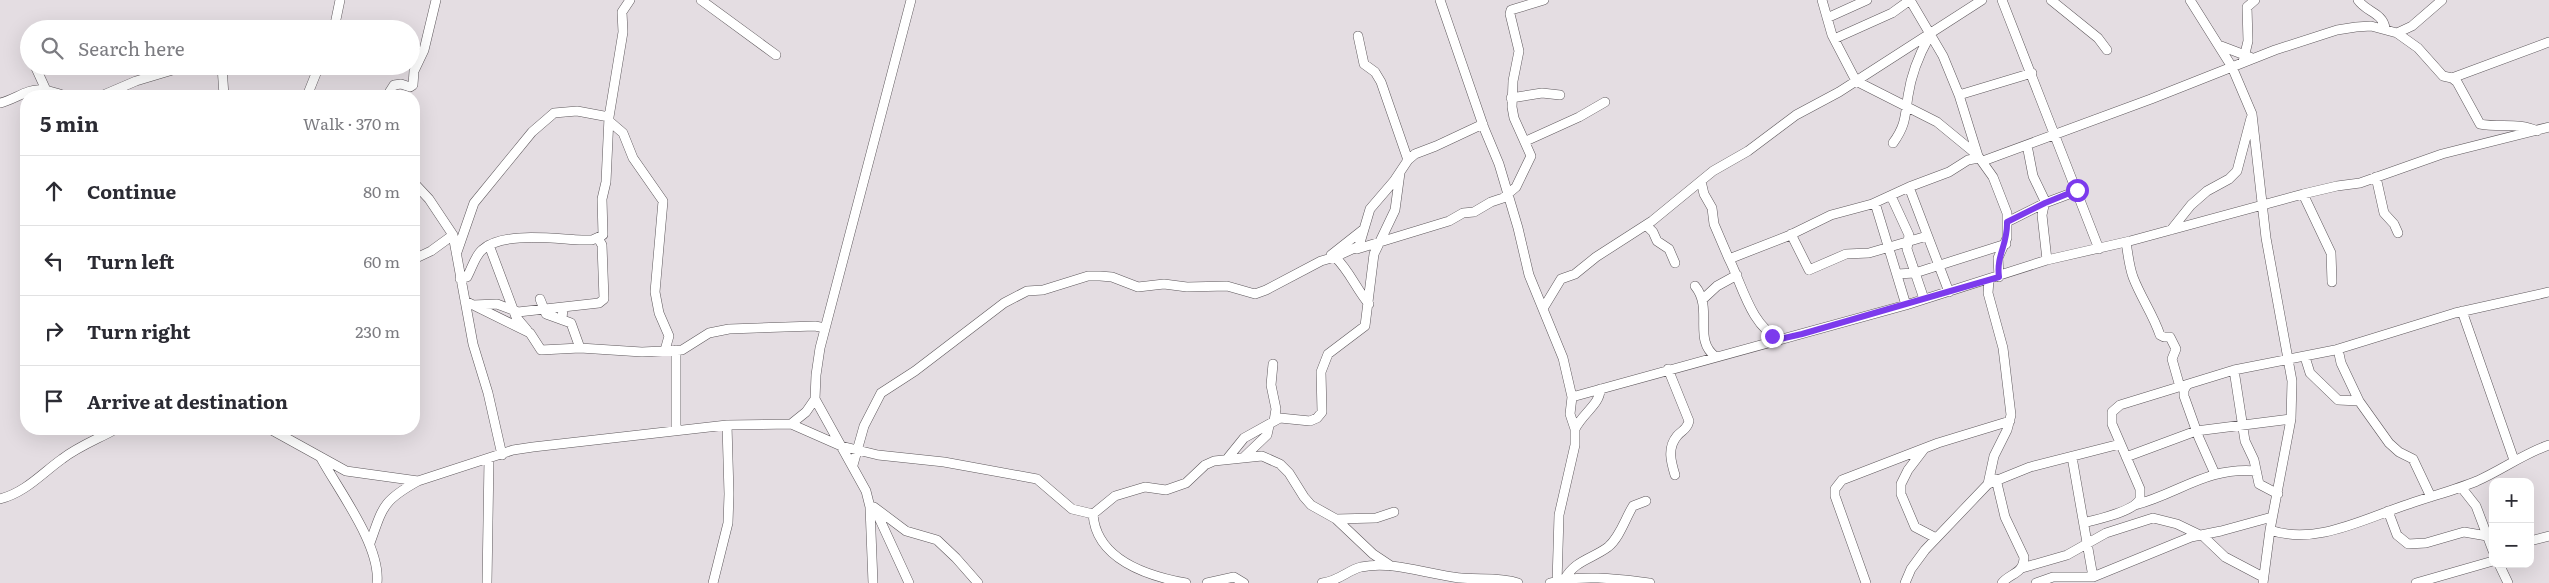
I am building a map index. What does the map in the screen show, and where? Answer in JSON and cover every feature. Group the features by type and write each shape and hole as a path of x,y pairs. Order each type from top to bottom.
{"street":[{"path":"336,20 340,0"},
{"path":"420,58 424,50 436,0"},
{"path":"460,279 467,277 478,256 496,240 510,238 582,240 598,238 604,232 602,199 606,182 609,119 624,28 622,12 630,0"},
{"path":"701,0 776,55"},
{"path":"791,424 806,412 815,398 817,363 825,328 911,0"},
{"path":"1440,0 1509,194 1529,275 1535,294 1544,308 1563,358 1572,397 1570,414 1575,429 1574,457 1559,515 1557,582"},
{"path":"853,465 856,449 870,413 881,393 915,371 1004,304 1026,291 1043,290 1088,276 1100,276 1112,277 1138,287 1164,284 1186,287 1227,286 1255,294 1331,258 1449,221 1463,214 1474,212 1509,194 1516,187 1530,163 1530,150 1514,118 1511,98 1519,51 1510,14 1511,10 1531,2 1544,0"},
{"path":"1822,0 1834,39 1856,81 1937,122 1980,159"},
{"path":"1827,18 1866,0"},
{"path":"1834,39 1892,13 1910,0 1922,24 1930,34 1959,95 1980,159 1999,192 2007,213 2006,244 1998,258 1999,277"},
{"path":"1544,308 1561,279 1575,274 1588,261 1646,225 1701,181 1796,116 1930,34 1969,4 1982,0"},
{"path":"2002,0 2032,72 2053,135 2077,190 2099,249"},
{"path":"2051,0 2098,38 2107,50"},
{"path":"2002,583 2022,568 2067,555 2106,533 2154,518 2177,524 2202,536 2225,556 2263,580 2272,517 2278,494 2291,419 2292,389 2289,361 2266,238 2252,114 2232,67 2190,0"},
{"path":"2358,0 2379,16 2386,28"},
{"path":"2397,33 2412,26 2442,0"},
{"path":"2244,59 2248,41 2246,12 2250,1"},
{"path":"1729,259 1791,234 1831,215 1875,203 1909,187 1949,172 1968,160 1980,159 2026,145 2232,67 2244,59 2256,57 2337,30 2371,26 2386,28 2397,33 2418,48 2443,76 2452,78 2549,42"},
{"path":"1893,143 1906,122 1913,72 1921,50 1930,34"},
{"path":"1358,36 1364,64 1375,72 1382,82 1408,160"},
{"path":"2220,46 2244,59"},
{"path":"1959,95 2032,72"},
{"path":"32,90 46,90 39,75"},
{"path":"115,90 156,75"},
{"path":"223,75 224,90"},
{"path":"309,90 315,75"},
{"path":"391,90 394,85 401,84 410,87 413,85 414,75"},
{"path":"2452,78 2461,89 2477,122 2484,125 2522,126 2544,131"},
{"path":"1511,98 1542,93 1560,95"},
{"path":"0,103 20,95"},
{"path":"1526,141 1579,117 1605,102"},
{"path":"456,252 474,203 532,132 554,113 577,112 609,119 623,132 633,158 663,201 655,292 659,313 669,336 665,350"},
{"path":"2171,230 2191,205 2207,191 2228,179 2237,171 2252,114"},
{"path":"1357,249 1370,209 1400,173 1408,160 1415,154 1483,124"},
{"path":"2506,127 2523,134"},
{"path":"1572,397 1668,369 1906,305 1999,277 2047,260 2099,249 2303,194 2360,183 2442,154 2523,134 2544,131"},
{"path":"2026,145 2033,176 2045,203 2042,215 2047,260"},
{"path":"1227,459 1244,438 1280,418 1310,421 1317,418 1322,412 1324,401 1321,386 1324,363 1328,354 1365,326 1374,254 1394,210 1400,173"},
{"path":"2376,177 2384,213 2394,224 2398,233"},
{"path":"1701,181 1704,194 1712,208 1714,224 1746,299 1769,334 1780,339"},
{"path":"1909,187 1949,292"},
{"path":"420,190 429,199 452,235 460,279 469,303 473,344 488,393 502,455"},
{"path":"2007,222 2077,190"},
{"path":"2303,194 2331,253 2332,282"},
{"path":"1891,196 1909,235 1907,249 1924,299"},
{"path":"1875,203 1906,305"},
{"path":"1646,225 1653,232 1657,241 1669,249 1675,262"},
{"path":"1331,258 1364,229"},
{"path":"1791,234 1809,270 1846,254 1869,254 1889,246 1928,236"},
{"path":"420,256 431,251 452,235"},
{"path":"469,303 497,304 514,311 599,303 604,299 602,245 598,238"},
{"path":"2126,242 2133,276 2142,298 2154,318 2160,335 2170,337 2176,349 2172,360 2184,386 2184,394 2196,431 2215,474"},
{"path":"1897,274 1915,273 2006,244"},
{"path":"489,245 514,311 541,350 580,348 642,352 676,350 686,349 709,333 729,328 815,326 825,328"},
{"path":"1331,258 1342,263 1357,290 1369,304"},
{"path":"1703,299 1716,286 1737,275"},
{"path":"1989,280 1988,293 2003,348 2010,407 2010,422 1994,456 1992,481 2005,517 2024,557 2022,568"},
{"path":"1696,286 1703,299 1706,312 1705,343 1709,352 1716,357"},
{"path":"2135,505 2141,495 2111,419 2115,408 2127,402 2234,370 2289,361 2338,349 2462,311 2549,292"},
{"path":"540,299 546,314 570,323 580,348"},
{"path":"469,303 530,333"},
{"path":"562,320 564,307"},
{"path":"2462,311 2514,460"},
{"path":"2338,349 2341,363 2359,401 2389,443 2399,452 2413,458 2431,497"},
{"path":"676,350 676,430"},
{"path":"2305,357 2310,372 2338,400 2359,401"},
{"path":"1244,457 1267,435 1272,423 1276,409 1271,385 1273,364"},
{"path":"1668,369 1689,421 1686,428 1677,436 1670,452 1675,475"},
{"path":"2234,370 2245,441 2252,456 2259,484 2278,494"},
{"path":"1575,429 1580,417 1600,396 1600,389"},
{"path":"815,398 874,506 908,583"},
{"path":"2126,457 2196,431 2291,419"},
{"path":"1866,583 1839,510 1835,490 1842,480 1924,449 2010,422"},
{"path":"370,543 376,523 386,503 392,496 418,481 534,447 727,425 791,424 841,446 878,455 944,462 1038,479 1072,509 1093,514"},
{"path":"712,583 728,523 730,494 727,425"},
{"path":"0,499 18,493 60,460 89,440 101,435"},
{"path":"280,435 346,471 418,481"},
{"path":"1905,583 1917,560 1992,481 2030,467 2120,444"},
{"path":"2270,530 2288,535 2323,532 2462,487 2514,460 2549,445"},
{"path":"1924,449 1903,478 1901,494 1914,527 1936,538"},
{"path":"1093,514 1115,496 1149,486 1160,490 1186,483 1205,465 1214,461 1262,456 1280,464 1289,472 1311,505 1336,519 1373,554 1391,566"},
{"path":"2072,457 2093,577"},
{"path":"320,458 370,543 377,564 377,583"},
{"path":"487,583 489,459"},
{"path":"2084,523 2215,474 2256,471"},
{"path":"2462,487 2476,506 2489,540"},
{"path":"868,498 873,583"},
{"path":"1557,582 1579,563 1608,546 1616,538 1633,506 1646,501"},
{"path":"874,506 906,531 937,540 978,583"},
{"path":"2388,511 2397,536 2408,544 2426,543 2464,532 2489,540"},
{"path":"1336,519 1376,518 1394,512"},
{"path":"1093,514 1098,536 1116,556 1148,573 1186,583"},
{"path":"2036,583 2063,576 2093,577 2191,537 2202,536 2272,517"},
{"path":"2534,540 2549,536"},
{"path":"2416,583 2489,562"},
{"path":"1322,583 1341,578 1361,567 1391,566 1452,577 1518,583"},
{"path":"2501,568 2508,583"},
{"path":"1207,583 1234,577 1244,583"},
{"path":"1557,582 1620,580 1650,583"}],"route":[{"path":"1772,336 1780,339 1802,334 1999,277 1998,258 2006,244 2007,222 2077,190"}]}
